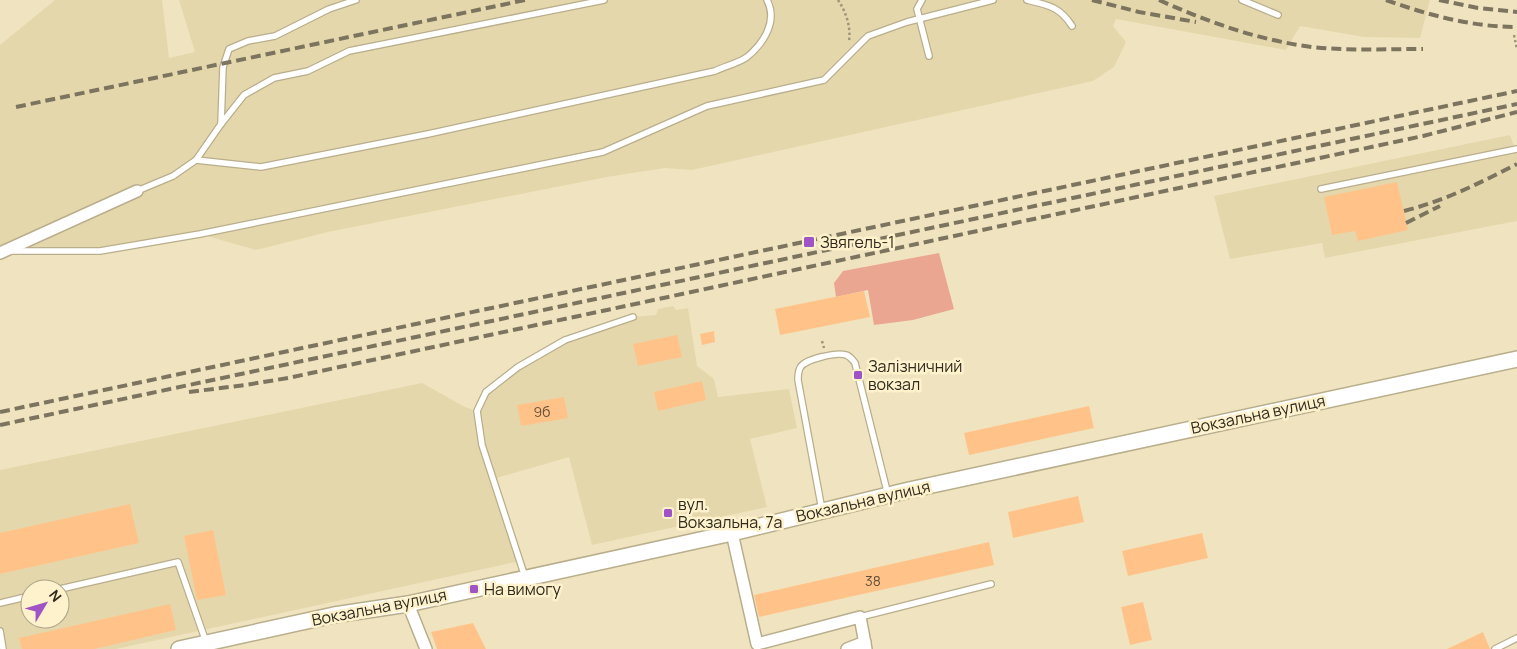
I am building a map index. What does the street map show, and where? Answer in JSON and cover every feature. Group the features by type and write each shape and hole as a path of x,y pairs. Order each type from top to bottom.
{"street":[{"path":"2,252 137,191"},
{"name":"Вокзальна вулиця","path":"179,649 334,615 408,604 732,532 888,495 1517,359"},
{"path":"732,532 758,646 860,617 866,646 847,649"},
{"path":"408,604 426,649"}],"lane":[{"path":"221,124 223,67 229,49 248,41 275,36 328,9 356,0"},
{"path":"137,191 173,176 196,160 244,95 274,78 308,71 349,51 604,0"},
{"path":"196,160 260,167 428,134 715,71 746,57 768,34 772,10 767,0"},
{"path":"922,0 917,9 929,56"},
{"path":"2,252 100,251 200,234 603,152 707,106 824,80 868,36 920,18 993,0"},
{"path":"1027,0 1052,6 1072,26"},
{"path":"1242,0 1278,14"},
{"path":"1321,189 1517,149"},
{"path":"525,578 482,445 477,411 486,392 518,367 565,340 633,318"},
{"path":"822,510 798,380 800,367 804,363 817,358 838,354 846,355 852,358 855,363 888,495"},
{"path":"70,587 178,562 206,643"},
{"path":"860,617 991,584"},
{"path":"0,603 20,598"},
{"path":"0,630 3,649"},
{"path":"1495,649 1517,638"}],"path":[{"path":"838,0 851,30 846,59"},
{"path":"1514,35 1517,49"}],"shaded area":[{"path":"55,0 162,0 169,58 195,52 179,0 1430,0 1420,38 1364,37 1300,26 1286,50 1116,19 1113,26 1126,42 1114,67 1093,81 692,170 665,168 607,177 328,232 256,250 200,234 100,251 0,253 0,45"},
{"path":"1510,135 1515,149 1517,149 1517,221 1325,258 1322,243 1230,259 1214,196"},
{"path":"939,253 954,309 913,320 874,325 868,290 836,297 834,283 843,271"},
{"path":"673,306 676,310 688,308 697,366 714,379 718,397 789,389 797,428 750,439 767,507 592,545 569,457 493,479 520,561 116,649 0,649 0,470 422,383 465,407 477,411 486,392 518,367 565,340 633,317 656,315 658,309"}],"building":[{"path":"1397,182 1408,230 1358,241 1355,231 1332,235 1324,197"},
{"path":"864,291 870,317 780,335 775,309"},
{"path":"714,331 715,342 702,345 700,334"},
{"path":"677,335 682,357 638,366 633,344"},
{"path":"702,381 706,400 658,411 654,392"},
{"path":"564,397 568,418 521,426 517,405"},
{"path":"1089,406 1094,428 969,455 964,433"},
{"path":"1078,496 1084,522 1013,538 1008,512"},
{"path":"130,504 139,543 0,574 0,533"},
{"path":"213,530 226,595 197,600 184,536"},
{"path":"1202,533 1208,558 1128,576 1122,551"},
{"path":"989,542 994,565 759,617 754,595"},
{"path":"1143,602 1152,640 1130,645 1121,607"},
{"path":"170,604 176,630 94,649 22,649 19,638 59,629 70,629 70,627"},
{"path":"473,623 486,649 437,649 431,632"},
{"path":"1483,632 1490,649 1447,649"}],"railway":[{"path":"16,107 525,0"},
{"path":"1092,0 1139,12 1196,22"},
{"path":"1159,0 1196,16 1234,29 1292,44 1340,49 1423,49"},
{"path":"1386,0 1450,19 1483,25 1517,27"},
{"path":"1439,0 1478,8 1517,12"},
{"path":"0,412 1517,91"},
{"path":"0,425 1517,104"},
{"path":"189,392 288,378 1423,136 1517,112"},
{"path":"1404,211 1448,197 1517,164"},
{"path":"1406,223 1440,206"}],"place":[{"name":"Звягель-1","path":"809,242"},
{"name":"Залізничний вокзал","path":"858,375"},
{"name":"вул. Вокзальна, 7а","path":"668,513"},
{"name":"На вимогу","path":"474,589"}]}
